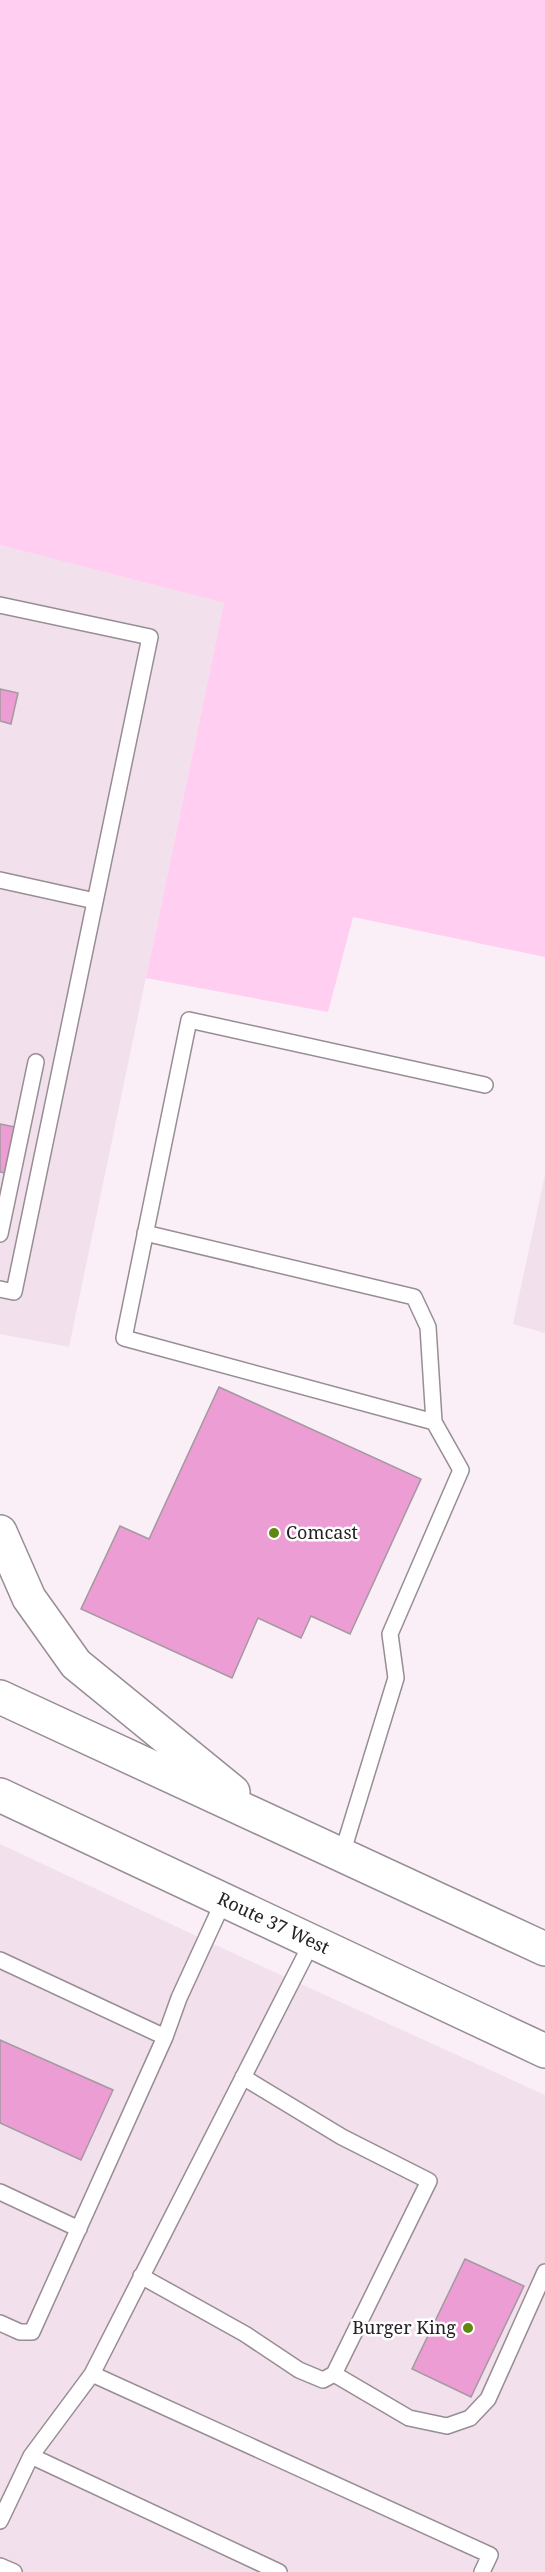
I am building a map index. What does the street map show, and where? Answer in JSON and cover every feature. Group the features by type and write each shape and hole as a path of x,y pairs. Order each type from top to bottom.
{"highway":[{"path":"0,1532 29,1598 76,1664 271,1823"},
{"path":"0,1697 545,1949"},
{"name":"Route 37 West","path":"0,1795 545,2051"}],"lane":[{"path":"0,605 150,638 14,1292 0,1289"},
{"path":"0,880 95,901"},
{"path":"434,1422 124,1338 189,1020 485,1085"},
{"path":"0,1234 36,1062"},
{"path":"145,1233 414,1297 428,1327 434,1422 461,1470 390,1634 396,1678 342,1854"},
{"path":"0,2323 20,2332 32,2332 165,2037 178,1998 224,1900"},
{"path":"0,2521 32,2456 92,2374 312,1942"},
{"path":"0,1960 165,2037"},
{"path":"141,2276 245,2334 299,2370 323,2380 334,2374 429,2181 342,2137 243,2077"},
{"path":"0,2192 79,2229"},
{"path":"334,2374 409,2418 447,2426 470,2418 488,2399 545,2272"},
{"path":"92,2374 490,2555 482,2572"},
{"path":"32,2456 279,2572"},
{"path":"0,2566 14,2572"}],"shaded area":[{"path":"0,0 545,0 545,957 353,917 328,1012 146,978 224,603 0,545"},
{"path":"0,545 224,603 69,1347 0,1334"},
{"path":"545,1175 545,1333 513,1324"},
{"path":"0,1844 545,2095 545,2572 0,2572"}],"building":[{"path":"0,689 18,693 11,724 0,721"},
{"path":"0,1124 20,1128 10,1174 0,1172"},
{"name":"Comcast","path":"219,1387 421,1479 350,1634 311,1616 301,1638 258,1618 232,1678 81,1609 120,1526 149,1539"},
{"path":"0,2040 113,2090 81,2160 0,2123"},
{"name":"Burger King","path":"465,2259 524,2286 471,2397 412,2369"}],"place":[{"name":"Comcast","path":"274,1533"},
{"name":"Burger King","path":"468,2328"}]}
